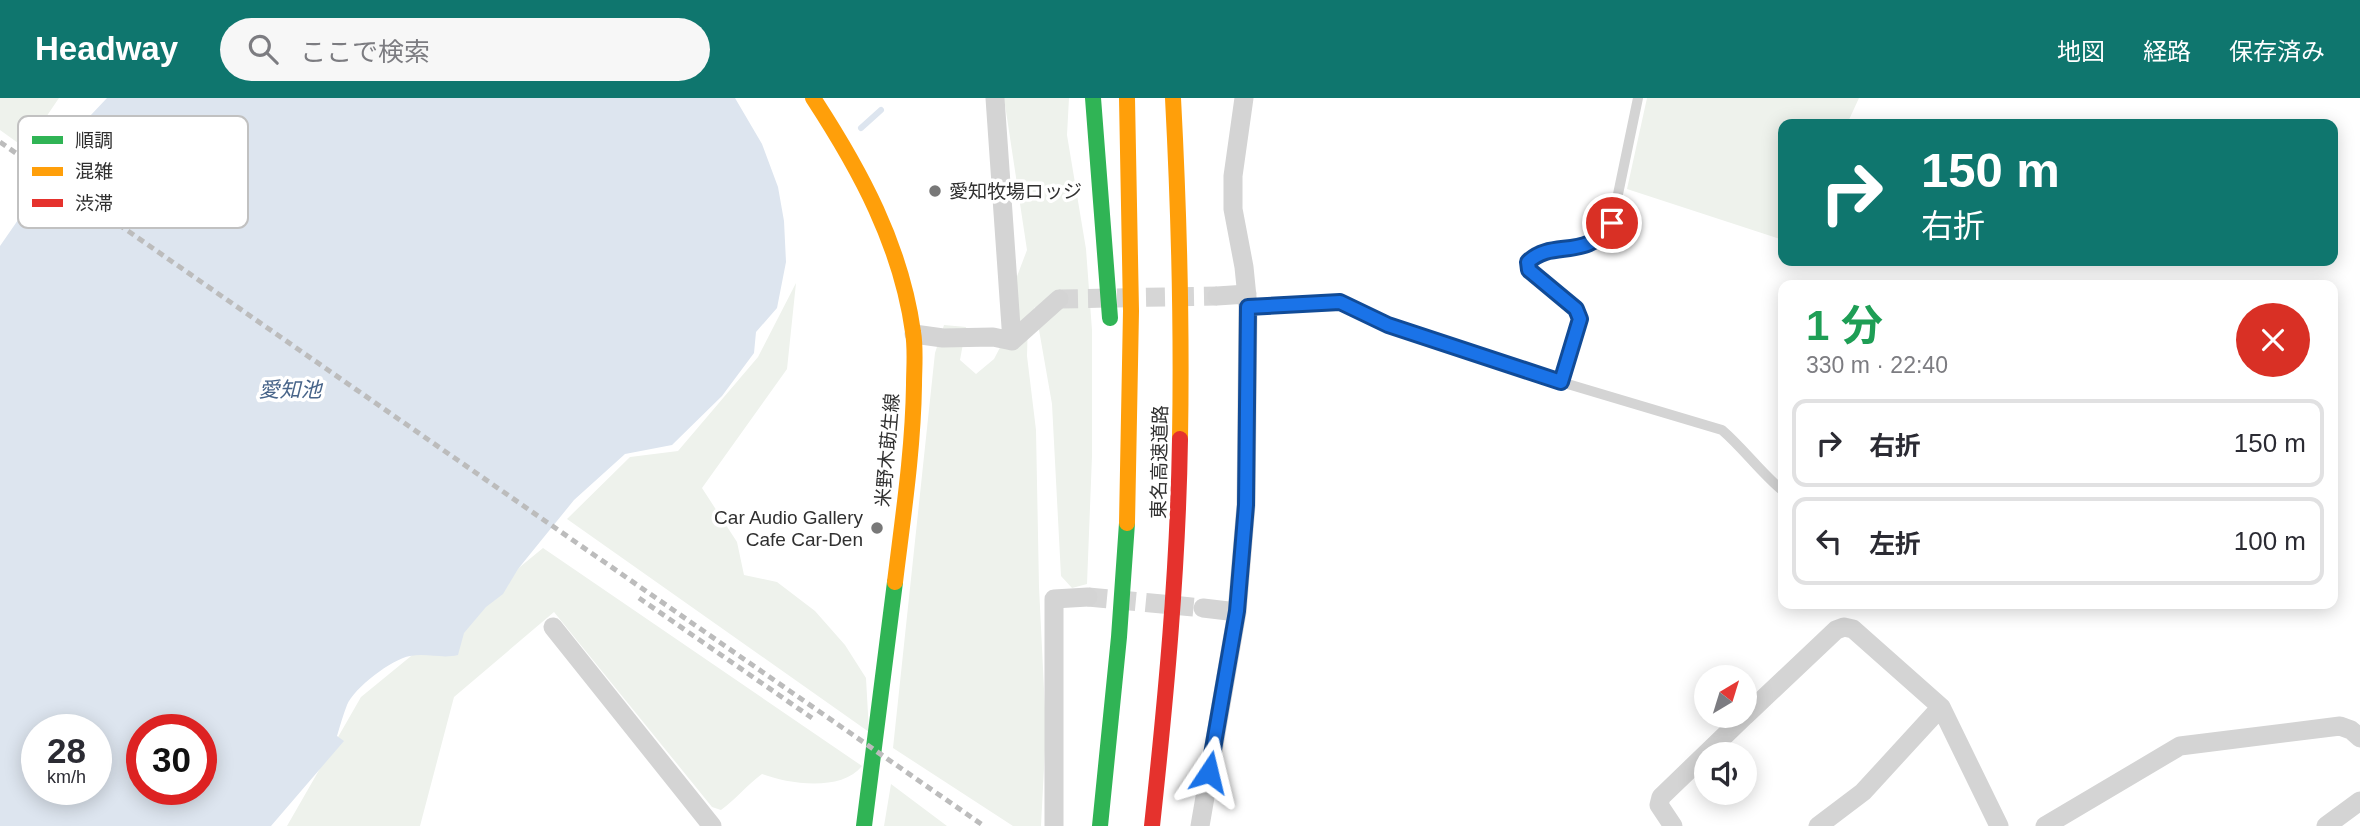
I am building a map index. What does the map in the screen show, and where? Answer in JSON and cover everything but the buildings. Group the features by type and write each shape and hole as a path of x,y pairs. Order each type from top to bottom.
{"main road":[{"name":"米野木莇生線","path":"813,98 844,146 881,217 901,270 914,334 913,436 864,826"},
{"path":"1093,98 1111,332"},
{"name":"東名高速道路","path":"1100,826 1116,683 1127,524 1132,321 1127,98"},
{"name":"東名高速道路","path":"1152,826 1167,691 1179,533 1182,318 1174,98"},
{"path":"1114,359 1127,524"}],"street":[{"path":"995,98 1012,341"},
{"path":"1200,826 1237,611 1246,505 1247,300 1233,209 1233,176 1244,98"},
{"path":"1217,296 1247,300"},
{"path":"1012,341 1059,299"},
{"path":"914,334 943,338 993,337 1012,341"},
{"path":"1054,826 1054,599 1088,597"},
{"path":"1203,608 1237,611"},
{"path":"553,627 712,826"},
{"path":"1757,705 1836,630 1844,627 1853,629 1941,707 1999,826"},
{"path":"1818,826 1872,783 1941,707"},
{"path":"2045,826 2180,746 2340,726 2351,730 2360,738"},
{"path":"1673,826 1660,806 1661,797 1733,728"},
{"path":"2326,826 2360,801"}],"lane":[{"path":"1561,382 1580,319 1576,309 1529,270 1528,262 1535,255 1588,245 1603,236 1612,223 1638,98"},
{"path":"1247,300 1340,302 1388,325 1561,382 1722,430 1738,443 1778,487"}],"shaded area":[{"path":"0,98 59,98 47,116 18,116 18,143 0,130"},
{"path":"1004,98 1069,98 1067,135 1086,249 1092,330 1092,456 1087,584 1072,588 1061,576 1052,404 1035,307 1028,320 1027,356 1036,430 1039,587 1046,730 1041,826 1013,826 893,748 935,353 944,325 966,327 960,360 976,374 994,359 1017,315 1016,279 1027,250"},
{"path":"1647,98 1859,98 1849,119 1778,119 1778,238 1627,189"},
{"path":"796,283 787,369 702,488 737,542 744,575 777,582 815,611 845,645 866,678 869,732 567,519 630,457 678,451 758,357"},
{"path":"543,548 862,766 841,780 828,783 800,783 762,774 721,810 712,807 554,612 454,697 420,826 287,826 361,697"},
{"path":"891,784 947,826 884,826"}],"water":[{"name":"愛知池","path":"107,98 735,98 762,144 778,187 784,221 786,262 777,308 756,332 754,353 722,396 672,445 625,454 574,500 518,569 503,594 486,607 464,633 458,655 417,655 402,658 365,683 351,698 346,709 337,736 344,741 271,826 0,826 0,246 18,220 18,228 248,228 248,116 90,116"}],"waterway":[{"path":"861,128 881,110"}],"tunnel":[{"path":"1059,299 1217,296"},
{"path":"1088,597 1203,608"}],"railway":[{"path":"0,142 18,155"},
{"path":"124,228 984,826"},
{"path":"639,598 812,718"}],"traffic: fast":[{"path":"1093,98 1110,318"},
{"path":"1100,826 1119,637 1127,523"},
{"path":"864,826 895,582"}],"traffic: slow":[{"path":"813,98 847,153 876,209 899,269 913,332 915,358 912,434 895,582"},
{"path":"1127,98 1131,311 1127,523"},
{"path":"1173,98 1180,268 1180,439"}],"traffic: jam":[{"path":"1152,826 1170,633 1180,439"}],"place":[{"name":"愛知牧場ロッジ","path":"935,191"},
{"name":"Car Audio Gallery Cafe Car-Den","path":"877,528"}],"route":[{"path":"1209,772 1237,611 1246,505 1248,307 1340,302 1388,325 1561,382 1580,319 1576,309 1529,270 1528,262 1535,255 1588,245 1603,236 1612,223"}]}
